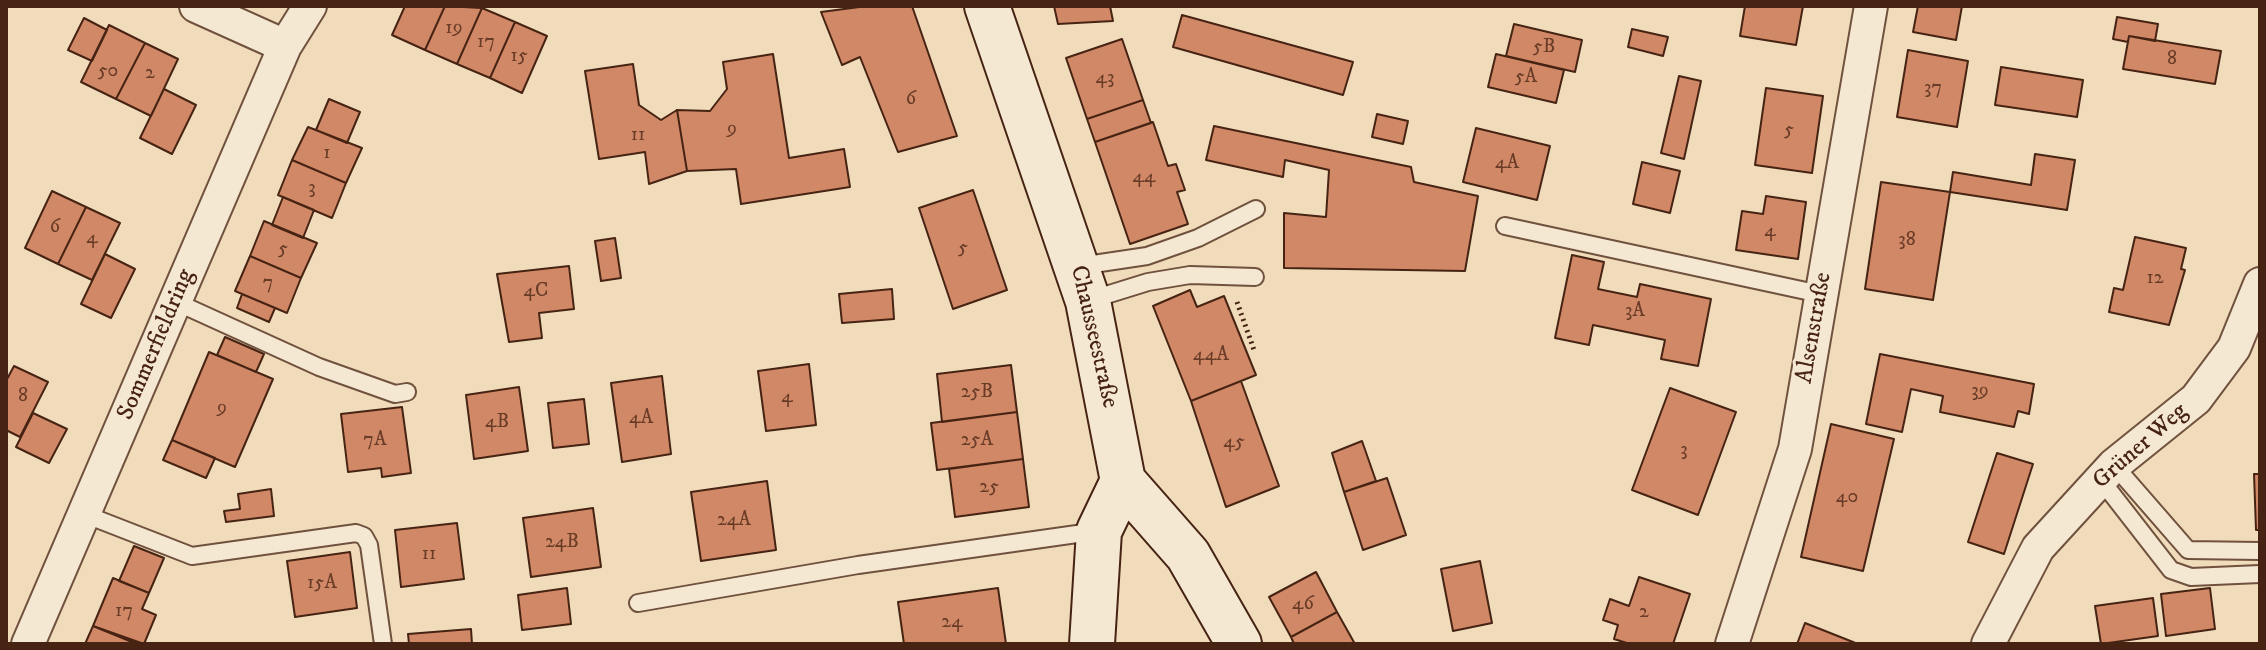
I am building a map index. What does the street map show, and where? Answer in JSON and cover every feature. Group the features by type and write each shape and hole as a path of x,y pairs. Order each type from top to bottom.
{"street":[{"path":"196,6 285,46"},
{"name":"Sommerfieldring","path":"28,644 285,46 310,6"},
{"name":"Chausseestraße","path":"987,6 1083,283 1123,481"},
{"name":"Alsenstraße","path":"1732,644 1795,449 1871,6"},
{"name":"Grüner Weg","path":"1988,644 2038,548 2107,472 2196,399 2234,348 2260,284"},
{"path":"1092,644 1099,531 1123,481 1188,555 1239,644"}],"lane":[{"path":"1083,283 1198,238 1256,209"},
{"path":"1505,226 1820,294"},
{"path":"1083,283 1255,277"},
{"path":"176,302 319,367 395,394 407,392"},
{"path":"2107,472 2188,550 2260,551"},
{"path":"2107,472 2171,570 2191,577 2260,574"},
{"path":"84,514 192,556 356,533 364,536 369,545 383,644"},
{"path":"638,603 858,565 1099,531"}],"path":[{"path":"1229,278 1254,350"}],"building":[{"path":"405,6 445,6 425,50 392,35"},
{"path":"445,6 482,8 457,64 425,50"},
{"path":"867,6 912,6 957,136 898,152 860,57 842,65 821,12"},
{"path":"1054,6 1110,6 1113,21 1058,24"},
{"path":"1745,6 1803,6 1796,45 1740,36"},
{"path":"1918,6 1962,6 1956,40 1913,32"},
{"path":"482,8 515,22 490,78 457,64"},
{"path":"1182,15 1353,62 1343,95 1173,47"},
{"path":"2117,17 2158,24 2155,41 2129,36 2128,42 2113,39"},
{"path":"84,18 107,30 92,61 68,50"},
{"path":"515,22 547,36 522,93 490,78"},
{"path":"1514,24 1582,40 1575,72 1506,56"},
{"path":"109,25 145,43 116,99 81,82"},
{"path":"1632,29 1668,37 1663,56 1628,47"},
{"path":"2129,36 2221,51 2215,84 2123,69"},
{"path":"1122,39 1143,100 1087,119 1066,58"},
{"path":"145,43 178,59 151,116 116,99"},
{"path":"1908,50 1968,61 1957,127 1897,117"},
{"path":"773,54 789,158 844,149 850,187 741,204 736,169 687,171 677,110 710,111 727,89 723,62"},
{"path":"1496,54 1564,70 1556,103 1488,87"},
{"path":"633,64 639,105 661,120 677,110 687,171 649,184 645,152 599,159 585,71"},
{"path":"2001,67 2083,80 2077,117 1995,105"},
{"path":"1679,76 1701,81 1684,159 1661,153"},
{"path":"1766,88 1823,96 1812,173 1755,165"},
{"path":"164,89 196,105 172,154 140,138"},
{"path":"329,99 360,112 347,143 316,130"},
{"path":"1143,100 1151,123 1095,142 1087,119"},
{"path":"1377,114 1408,121 1403,144 1372,137"},
{"path":"1153,122 1168,166 1176,164 1185,190 1177,192 1188,224 1130,244 1095,142"},
{"path":"1214,126 1411,167 1414,182 1478,196 1465,271 1284,268 1284,213 1326,217 1329,170 1285,160 1283,177 1206,160"},
{"path":"308,127 362,148 346,183 292,160"},
{"path":"1476,128 1550,146 1537,200 1463,182"},
{"path":"2035,154 2075,160 2067,210 1950,192 1953,172 2031,185"},
{"path":"292,160 346,183 332,218 278,195"},
{"path":"1642,162 1680,171 1670,213 1633,204"},
{"path":"1881,182 1950,192 1933,300 1865,289"},
{"path":"973,190 1007,290 953,309 919,208"},
{"path":"52,191 86,207 58,264 25,248"},
{"path":"1766,196 1806,202 1798,259 1736,250 1742,211 1763,214"},
{"path":"283,197 314,210 303,238 272,225"},
{"path":"86,207 120,223 92,280 58,264"},
{"path":"264,221 317,243 301,278 250,256"},
{"path":"2135,237 2186,248 2181,269 2185,270 2169,325 2109,312 2114,288 2123,290"},
{"path":"615,238 621,278 601,281 595,241"},
{"path":"105,254 135,269 111,318 81,304"},
{"path":"1572,255 1604,262 1598,289 1637,297 1640,284 1711,299 1698,366 1661,359 1665,340 1593,325 1589,345 1555,338"},
{"path":"250,256 301,278 287,313 235,291"},
{"path":"569,266 574,309 539,313 542,338 509,342 497,274"},
{"path":"892,289 894,319 842,323 839,294"},
{"path":"1190,290 1197,307 1224,296 1256,375 1191,401 1153,306"},
{"path":"242,294 275,308 269,322 237,308"},
{"path":"225,337 264,354 256,372 217,355"},
{"path":"209,352 273,379 235,467 172,440"},
{"path":"1880,354 2034,384 2029,414 2018,411 2014,427 1940,412 1943,396 1911,389 1902,432 1866,424"},
{"path":"809,364 816,425 766,431 758,371"},
{"path":"1011,365 1017,412 942,422 937,374"},
{"path":"14,366 48,382 20,437 6,430 6,381"},
{"path":"662,376 671,454 622,462 611,383"},
{"path":"1241,381 1279,486 1226,507 1191,401"},
{"path":"519,387 528,451 474,459 466,395"},
{"path":"1670,388 1736,412 1698,515 1632,490"},
{"path":"584,399 589,444 553,448 548,403"},
{"path":"402,407 411,473 382,477 381,468 348,472 341,414"},
{"path":"1017,412 1023,459 937,470 931,423"},
{"path":"33,413 67,429 49,463 16,447"},
{"path":"1831,424 1894,439 1863,571 1801,557"},
{"path":"172,440 215,458 206,478 163,460"},
{"path":"1362,441 1376,481 1344,492 1332,453"},
{"path":"1997,453 2033,464 2004,554 1968,542"},
{"path":"1023,459 1029,507 955,517 949,469"},
{"path":"2254,474 2260,474 2260,530 2256,530"},
{"path":"1387,478 1406,535 1363,550 1344,492"},
{"path":"767,481 776,550 701,561 691,492"},
{"path":"271,489 274,516 226,522 224,511 240,509 238,494"},
{"path":"593,508 601,567 531,577 523,518"},
{"path":"457,523 464,579 401,587 395,530"},
{"path":"134,546 164,558 149,593 119,581"},
{"path":"350,552 357,608 295,617 287,561"},
{"path":"1480,561 1492,623 1453,631 1441,569"},
{"path":"1316,572 1337,612 1291,637 1269,597"},
{"path":"1639,577 1690,594 1673,644 1630,644 1614,639 1618,625 1603,620 1610,599 1629,606"},
{"path":"113,578 149,593 142,609 156,615 144,644 93,626"},
{"path":"567,588 571,624 522,630 518,595"},
{"path":"998,588 1006,644 904,644 898,602"},
{"path":"2210,588 2215,629 2166,636 2161,594"},
{"path":"2153,598 2158,636 2101,644 2095,606"},
{"path":"1337,612 1355,644 1294,644 1291,637"},
{"path":"1805,623 1858,644 1797,644"},
{"path":"93,626 137,644 85,644"},
{"path":"471,629 472,644 409,644 408,634"}]}
